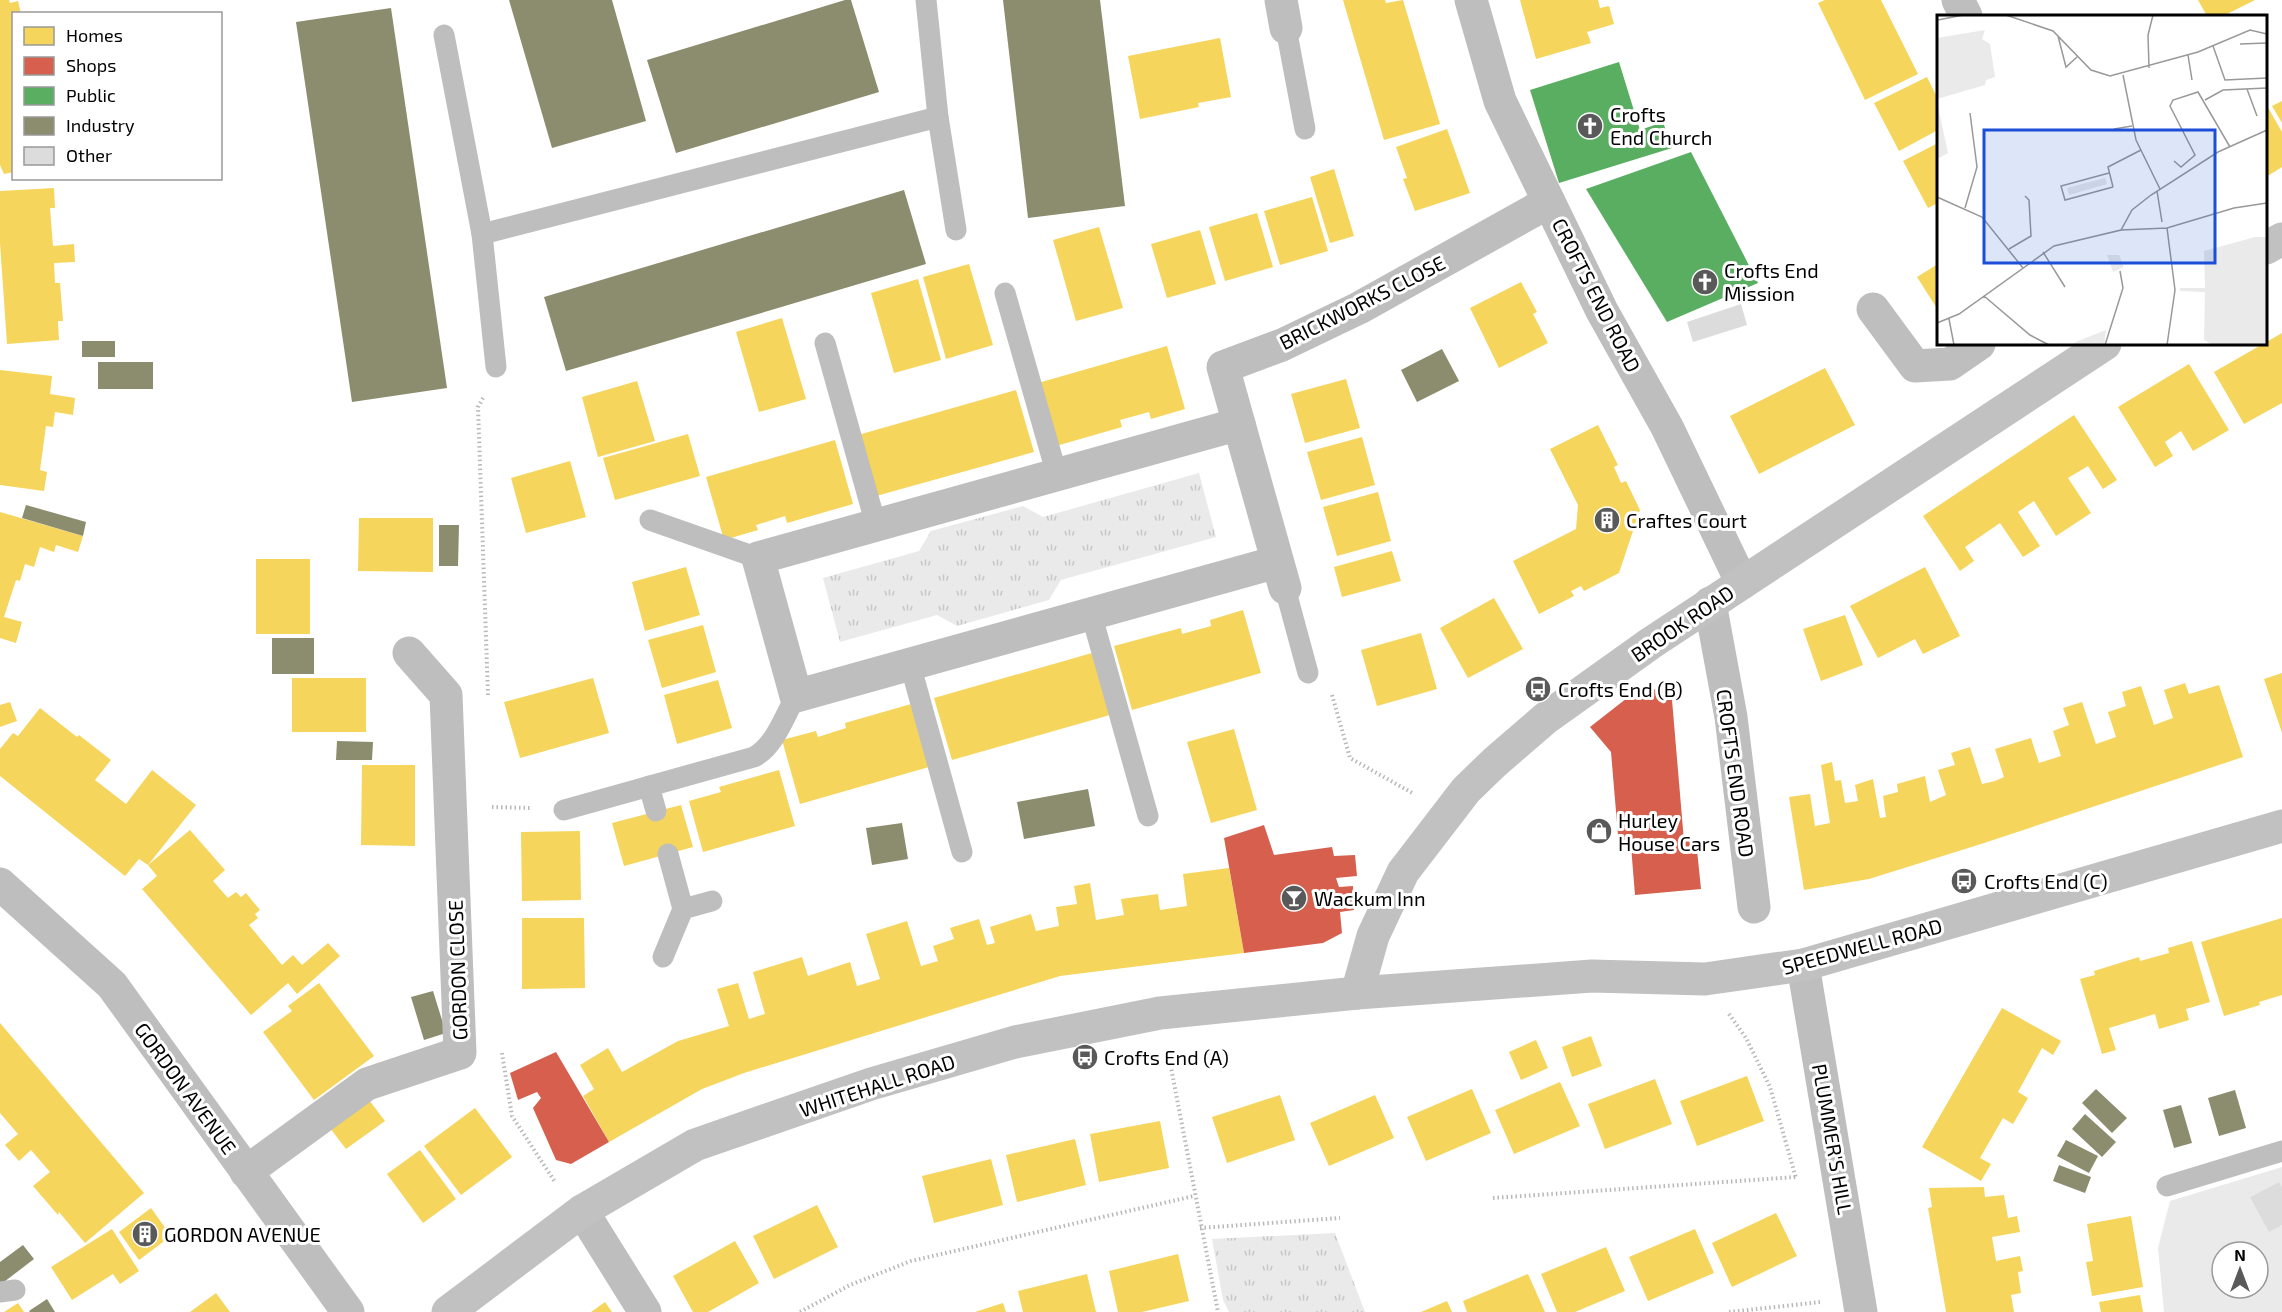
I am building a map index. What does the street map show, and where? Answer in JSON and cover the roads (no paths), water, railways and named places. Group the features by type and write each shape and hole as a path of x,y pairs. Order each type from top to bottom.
{"main road":[{"path":"2267,247 2282,239"},
{"name":"BROOK ROAD","path":"1357,993 1373,936 1404,872 1466,790 1495,762 1546,718 1710,603 2103,345"},
{"name":"SPEEDWELL ROAD","path":"1357,993 1592,976 1705,978 1803,965 2282,826"},
{"name":"WHITEHALL ROAD","path":"448,1312 579,1213 695,1144 871,1084 1015,1042 1160,1013 1357,993"}],"street":[{"name":"CROFTS END ROAD","path":"1472,0 1500,100 1602,311 1666,427 1742,583"},
{"path":"1958,0 1966,15"},
{"name":"BRICKWORKS CLOSE","path":"1281,575 1223,367 1282,345 1359,308 1549,202"},
{"path":"1873,309 1915,366 1950,364 1978,345"},
{"path":"1239,424 758,558 796,696 1091,613 1281,575"},
{"name":"CROFTS END ROAD","path":"1710,603 1731,717 1754,908"},
{"name":"GORDON CLOSE","path":"246,1172 367,1084 460,1053 446,695 409,653"},
{"name":"GORDON AVENUE","path":"0,884 112,985 348,1312"},
{"name":"PLUMMER'S HILL","path":"1803,965 1860,1305"},
{"path":"579,1213 645,1312"}],"lane":[{"path":"926,0 938,117 956,230"},
{"path":"1284,14 1305,129"},
{"path":"444,35 482,234 496,367"},
{"path":"482,234 938,117"},
{"path":"1005,293 1057,475"},
{"path":"825,344 876,525"},
{"path":"650,520 758,558"},
{"name":"BRICKWORKS CLOSE","path":"1281,575 1308,673"},
{"path":"1091,613 1148,816"},
{"path":"910,664 962,852"},
{"path":"564,810 760,754 771,740 796,696"},
{"path":"649,786 656,811"},
{"path":"663,957 684,909 668,854"},
{"path":"684,909 712,901"},
{"path":"2167,1186 2282,1151"}],"place":[{"name":"Crofts End Church","path":"1590,126"},
{"name":"Crofts End Mission","path":"1705,282"},
{"name":"Craftes Court","path":"1607,520"},
{"name":"Crofts End (B)","path":"1538,689"},
{"name":"Hurley House Cars","path":"1599,831"},
{"name":"Crofts End (C)","path":"1964,881"},
{"name":"Wackum Inn","path":"1294,898"},
{"name":"Crofts End (A)","path":"1085,1057"},
{"name":"GORDON AVENUE","path":"145,1234"}]}
